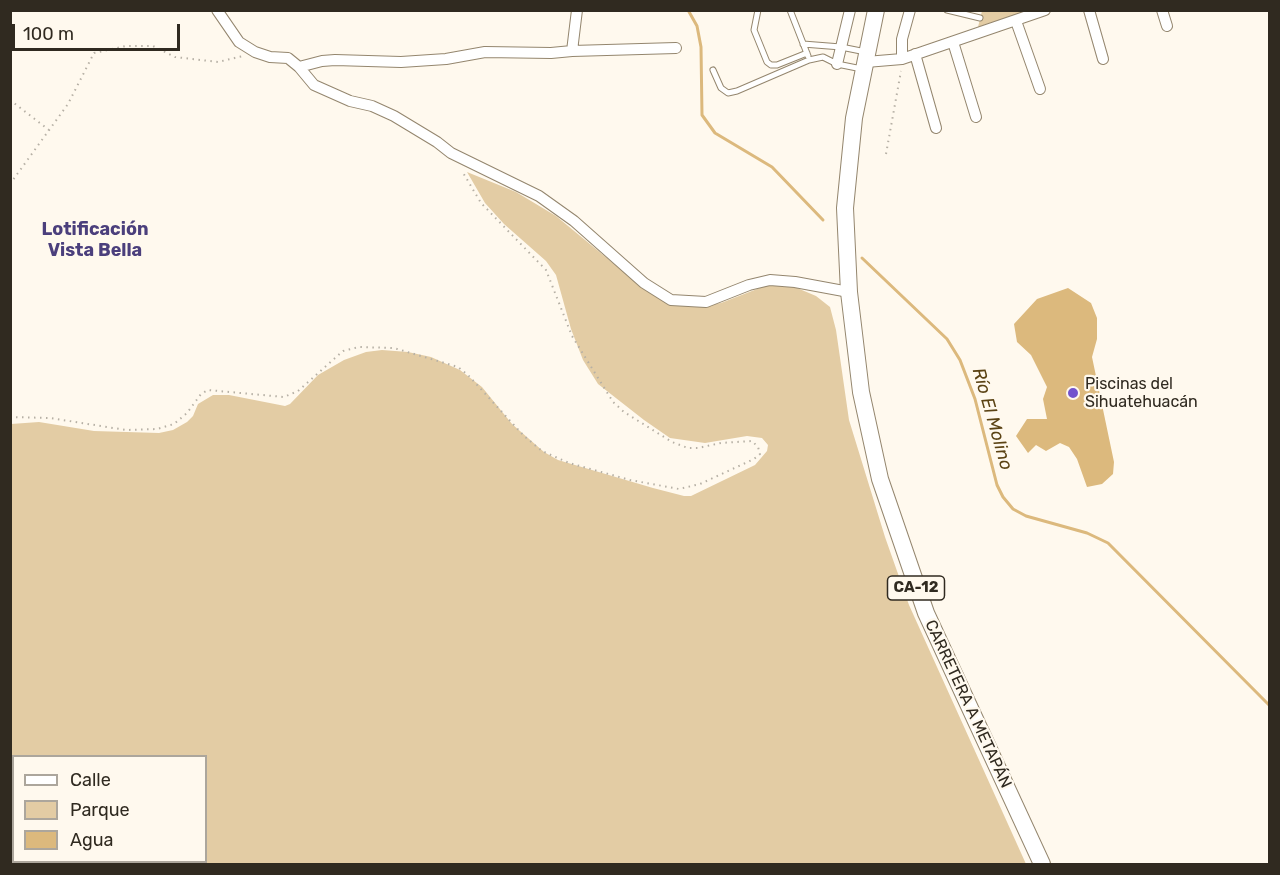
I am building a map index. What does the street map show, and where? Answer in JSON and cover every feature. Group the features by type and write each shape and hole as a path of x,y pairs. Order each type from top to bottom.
{"main road":[{"name":"CARRETERA A METAPÁN","path":"876,10 854,118 845,208 849,292 861,392 880,479 926,613 1042,864"}],"street":[{"path":"217,10 239,42 255,52 270,57 288,58 314,85 350,101 372,105 394,116 454,155 539,196 574,221 644,283 671,300 706,302 749,285 770,280 849,292"},
{"path":"572,51 577,10"},
{"path":"837,64 850,10"},
{"path":"902,59 902,39 910,10"},
{"path":"866,61 902,59 1045,10"},
{"path":"1089,10 1103,59"},
{"path":"1162,10 1167,26"},
{"path":"1016,21 1040,89"},
{"path":"953,42 976,117"},
{"path":"299,67 322,61 401,62 447,59 485,52 551,53 676,48"},
{"path":"915,54 936,128"}],"lane":[{"path":"758,10 754,30 767,62 771,66 807,53"},
{"path":"790,10 809,60"},
{"path":"947,10 980,18"},
{"path":"803,44 841,47 866,61"},
{"path":"713,70 721,88 728,93 809,60 824,57 837,64 866,61"}],"path":[{"path":"10,184 68,104 93,53 126,46 153,46 175,57 218,62 255,52"},
{"path":"886,154 902,59"},
{"path":"10,100 50,130"},
{"path":"10,417 50,418 126,430 157,429 174,424 197,402 201,394 208,390 284,397 305,385 344,351 359,347 394,348 458,367 524,436 542,451 568,463 630,480 679,489 700,484 760,454 758,447 752,441 721,443 698,448 672,442 624,412 613,402 572,336 546,270 481,203 454,155"}],"green space":[{"path":"982,11 1026,11 978,27"},
{"path":"467,172 516,192 556,216 659,298 702,306 721,303 770,284 790,285 816,296 830,307 836,330 849,420 885,537 909,605 1026,864 11,864 11,424 39,422 94,431 159,433 173,430 187,422 193,416 198,404 213,395 229,395 285,406 290,404 318,375 344,360 366,352 382,350 431,357 460,370 482,387 512,424 544,452 558,460 653,488 691,496 755,465 767,451 768,445 762,438 747,436 705,443 670,438 598,384 583,360 571,329 556,275 546,261 504,224 485,203"}],"water":[{"name":"Piscinas del Sihuatehuacán","path":"1068,288 1091,303 1097,318 1097,339 1092,357 1114,462 1113,474 1102,484 1087,487 1077,459 1069,447 1060,443 1046,451 1036,445 1028,453 1016,436 1027,419 1047,419 1043,399 1047,387 1031,355 1017,342 1014,324 1037,299"}],"waterway":[{"name":"Río El Molino","path":"688,10 697,26 701,47 702,115 715,133 772,167 823,220"},
{"name":"Río El Molino","path":"862,258 947,339 960,360 975,399 997,485 1013,509 1026,516 1087,533 1108,543 1270,706"}],"place":[{"name":"Piscinas del Sihuatehuacán","path":"1073,393"}],"district":[{"name":"Lotificación Vista Bella","path":"95,240"}]}
